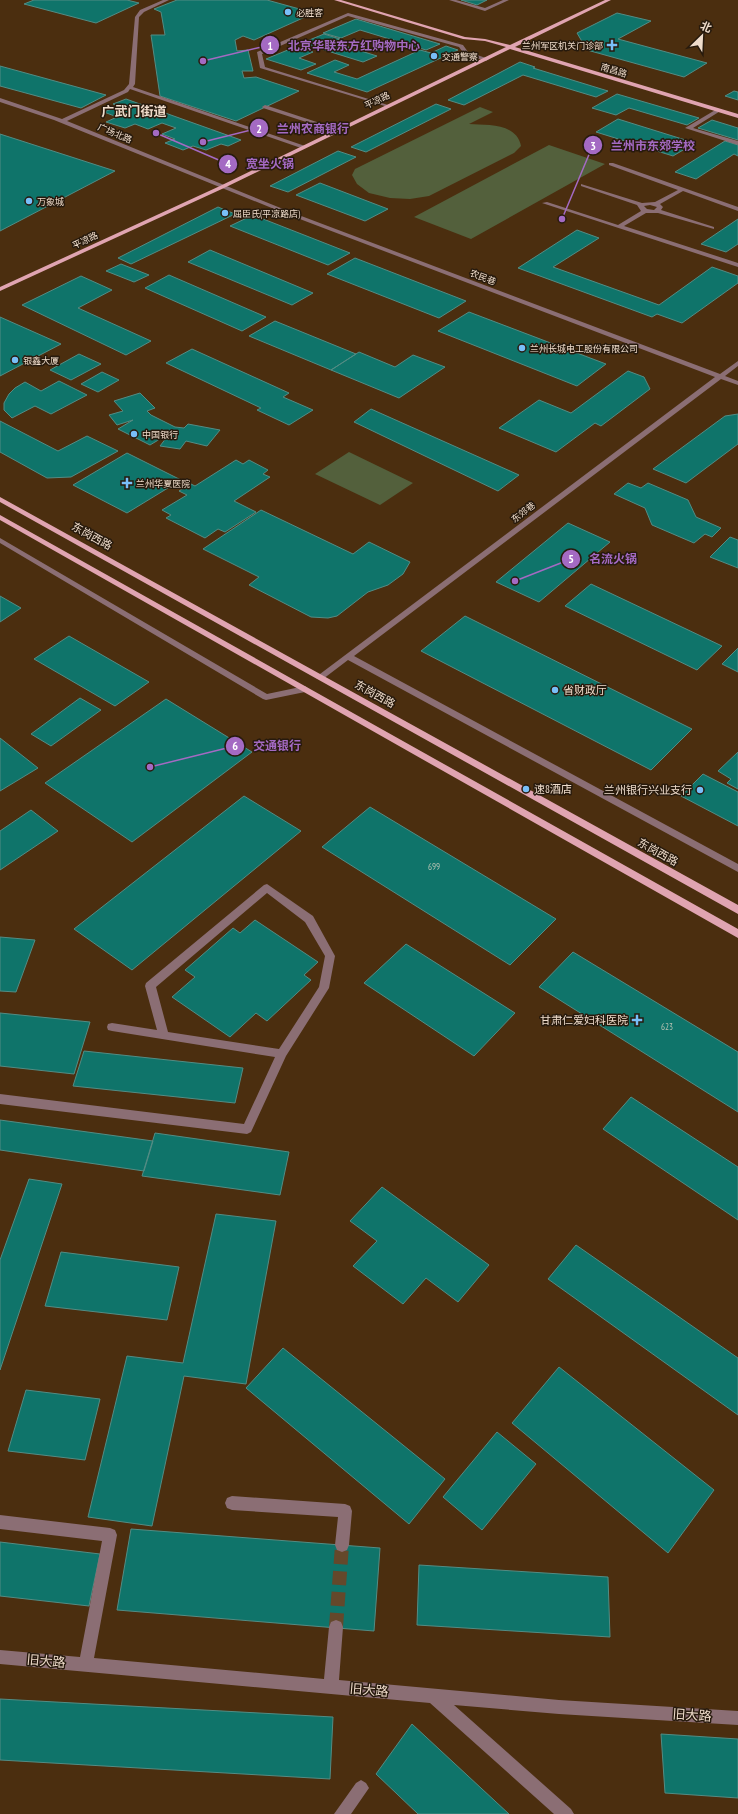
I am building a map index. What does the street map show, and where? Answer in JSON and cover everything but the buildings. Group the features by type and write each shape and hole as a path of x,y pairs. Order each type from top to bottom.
{"main road":[{"name":"南昌路","path":"336,0 465,38 485,40 510,47 738,116"},
{"name":"平凉路","path":"0,289 222,187 336,130 609,0"},
{"name":"南昌路","path":"474,34 485,40"},
{"name":"东岗西路","path":"0,499 738,910"},
{"path":"0,517 738,934"}],"street":[{"path":"62,121 126,92 132,84 137,17 142,11 167,0"},
{"path":"451,0 485,10 507,0"},
{"path":"386,106 263,68 259,53 348,14 461,46 466,53 486,59"},
{"path":"129,88 303,147"},
{"name":"广场北路","path":"0,100 62,121 222,187"},
{"path":"265,107 336,130"},
{"path":"719,110 688,128 738,143"},
{"path":"611,164 738,209"},
{"path":"583,185 642,205 648,203 656,204 683,189"},
{"name":"农民巷","path":"222,187 738,383"},
{"path":"545,203 738,265"},
{"path":"656,204 660,207 659,210"},
{"path":"642,205 640,208 645,211 652,212 659,210 712,228"},
{"path":"620,226 645,211"},
{"name":"东郊巷","path":"320,677 738,363"},
{"path":"0,540 266,697 305,689"},
{"path":"348,656 738,868"},
{"path":"0,1099 247,1129 282,1054 324,988 330,956 309,920 267,888 150,986 164,1036"},
{"path":"112,1028 282,1054"},
{"path":"232,1503 345,1511 342,1545"},
{"path":"0,1522 110,1535 86,1664"},
{"path":"331,1686 336,1627"},
{"name":"旧大路","path":"0,1657 559,1707 738,1718"},
{"path":"433,1696 566,1814"},
{"path":"342,1814 361,1788"}],"green space":[{"path":"480,107 493,112 469,124 492,125 508,129 518,138 521,146 514,153 429,196 410,199 390,198 369,193 357,184 352,175 355,169"},
{"path":"549,145 605,164 471,239 414,217"},
{"path":"349,452 413,483 380,505 315,474"}],"tunnel":[{"path":"336,1627 342,1545"}],"place":[{"name":"必胜客","path":"288,12"},
{"name":"兰州军区机关门诊部","path":"612,45"},
{"name":"交通警察","path":"434,56"},
{"name":"北京华联东方红购物中心","path":"203,61"},
{"name":"宽坐火锅","path":"156,133"},
{"name":"兰州农商银行","path":"203,142"},
{"name":"万象城","path":"29,201"},
{"name":"屈臣氏(平凉路店)","path":"225,213"},
{"name":"兰州市东郊学校","path":"562,219"},
{"name":"兰州长城电工股份有限公司","path":"522,348"},
{"name":"银鑫大厦","path":"15,360"},
{"name":"中国银行","path":"134,434"},
{"name":"兰州华夏医院","path":"127,483"},
{"name":"名流火锅","path":"515,581"},
{"name":"省财政厅","path":"555,690"},
{"name":"交通银行","path":"150,767"},
{"name":"速8酒店","path":"526,789"},
{"name":"兰州银行兴业支行","path":"700,790"},
{"name":"甘肃仁爱妇科医院","path":"637,1020"}],"district":[{"name":"广武门街道","path":"134,111"}]}
